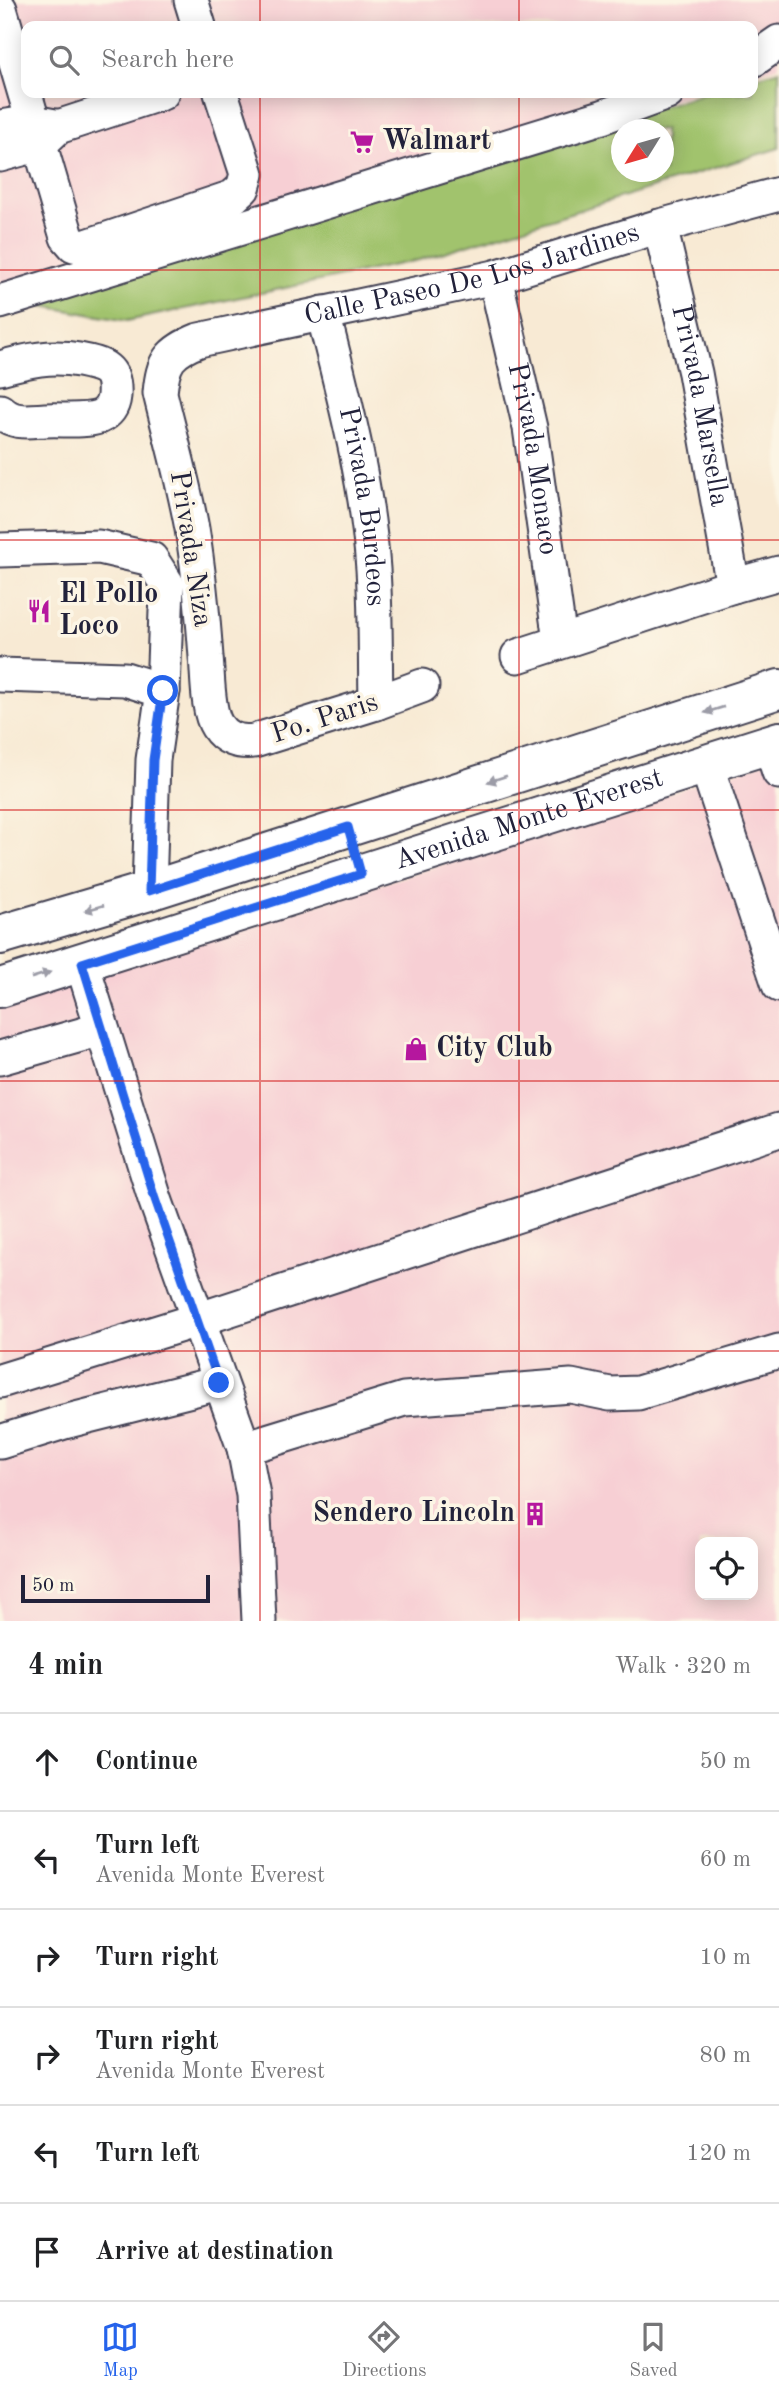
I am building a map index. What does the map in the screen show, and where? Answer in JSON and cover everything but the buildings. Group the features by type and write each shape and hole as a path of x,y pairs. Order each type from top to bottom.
{"main road":[{"name":"Avenida Monte Everest","path":"0,935 149,891 779,690"},
{"name":"Avenida Monte Everest","path":"0,988 706,764 776,753"},
{"path":"348,827 361,874"}],"street":[{"path":"191,0 197,21"},
{"path":"0,9 21,67"},
{"path":"758,57 779,43"},
{"path":"32,98 44,131 67,237 74,245 84,247 233,197 243,188 247,174 223,98"},
{"path":"0,155 44,131 146,98"},
{"path":"0,302 602,117 653,98"},
{"path":"0,127 44,131"},
{"name":"Calle Paseo De Los Jardines","path":"168,359 181,347 199,341 495,277 660,226 779,194"},
{"name":"Privada Marsella","path":"660,226 695,373 733,586"},
{"name":"Privada Monaco","path":"495,277 530,428 560,641"},
{"name":"Privada Burdeos","path":"323,313 354,434 364,497 373,569 376,703"},
{"path":"0,368 48,356 99,364 108,370 115,384 113,404 101,416 15,421 0,411"},
{"name":"Privada Niza","path":"168,359 160,393 191,528 213,717 217,727 227,736"},
{"path":"0,550 99,547 151,559 167,584 163,691 153,760 149,891"},
{"path":"518,656 779,573"},
{"path":"0,675 125,679 163,691"},
{"name":"Po. Paris","path":"227,736 240,743 254,741 422,686"},
{"path":"706,764 779,985"},
{"path":"82,963 155,1199 244,1448 253,1495 259,1621"},
{"path":"0,1058 102,1029"},
{"path":"0,1381 197,1320 779,1130"},
{"path":"244,1448 404,1399 571,1386 625,1395 779,1351"},
{"path":"0,1442 64,1422 219,1383"}],"shaded area":[{"path":"0,0 779,0 779,66 758,72 758,21 21,21 21,98 678,98 0,310"},
{"name":"Sendero Lincoln","path":"779,758 779,1621 0,1621 0,1005"}],"green space":[{"path":"779,70 779,148 674,181 674,119 620,119 689,98 758,98 758,76"},
{"path":"611,122 611,182 670,182 419,260 127,321 21,302"}],"place":[{"name":"Walmart","path":"362,142"},
{"name":"El Pollo Loco","path":"39,611"},
{"name":"City Club","path":"416,1049"},
{"name":"Sendero Lincoln","path":"535,1514"}],"route":[{"path":"163,691 153,760 149,891 348,827 361,874 82,963 155,1199 219,1383"}]}
